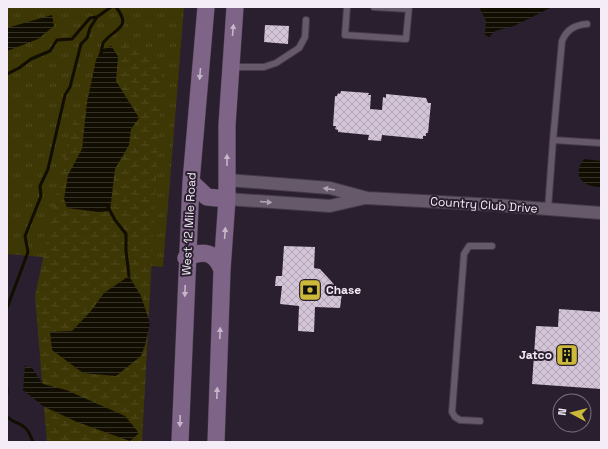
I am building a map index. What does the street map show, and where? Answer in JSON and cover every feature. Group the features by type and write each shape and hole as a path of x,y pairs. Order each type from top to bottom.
{"main road":[{"name":"West 12 Mile Road","path":"180,442 190,182 206,7"},
{"path":"216,442 222,270 227,199 227,125 230,67 236,7"},
{"path":"190,182 207,197 227,199"},
{"path":"186,258 196,254 206,253 219,262 222,270"}],"street":[{"name":"Country Club Drive","path":"227,180 330,188 367,198 601,213"},
{"name":"Country Club Drive","path":"227,199 330,206 367,198"}],"lane":[{"path":"347,7 345,35 406,39 408,8 374,7"},
{"path":"230,67 264,67 276,63 303,44 306,37 306,20"},
{"path":"548,209 562,41 566,32 572,28 587,24"},
{"path":"553,140 601,143"},
{"path":"480,421 460,420 455,417 452,412 464,254 469,246 492,246"}],"green space":[{"path":"7,7 184,7 163,267 7,254"},
{"path":"123,42 162,69 142,442 47,442 35,296 71,126"}],"shaded area":[{"path":"479,7 552,7 514,26 495,31 489,37 485,35 486,21"},
{"path":"52,15 54,26 38,39 7,51 7,28"},
{"path":"111,46 118,56 116,81 139,118 131,129 129,145 115,169 110,211 99,212 67,208 64,199 68,175 82,149 87,102 96,60 101,50"},
{"path":"584,159 601,161 601,187 584,183 581,179 579,171 580,165"},
{"path":"129,276 141,296 150,323 141,356 116,376 83,373 52,350 50,332 72,331 91,311 104,293"},
{"path":"25,366 32,368 43,384 66,390 125,416 139,433 130,441 77,422 43,406 23,390"}],"building":[{"path":"265,25 289,26 288,44 264,42"},
{"path":"341,91 369,93 368,95 371,95 370,109 382,110 383,97 386,98 386,94 426,98 428,103 431,103 428,133 426,133 426,136 423,136 423,139 382,135 381,141 368,140 369,135 338,132 338,130 335,129 336,126 333,126 335,96 337,96 338,93 340,94"},
{"name":"Chase","path":"284,246 315,247 314,268 320,269 342,293 340,308 315,307 314,332 298,331 299,306 280,304 282,286 275,286 276,276 282,276"},
{"name":"Jatco","path":"559,309 601,312 601,389 532,384 536,326 558,327"}],"waterway":[{"path":"7,74 19,68 31,59 50,51 57,40 72,39 90,18 97,17 111,7"},
{"path":"101,53 103,43 120,28 122,24 123,20 121,14 116,7"},
{"path":"7,308 28,252 25,236 41,196 40,186 48,169 65,95 70,87 81,44 87,38 90,28 97,17"},
{"path":"108,207 115,220 126,234 126,251 129,276"},
{"path":"7,387 7,393"},
{"path":"7,416 11,420 26,428 33,442"}],"place":[{"name":"Chase","path":"310,290"},
{"name":"Jatco","path":"567,355"}]}
